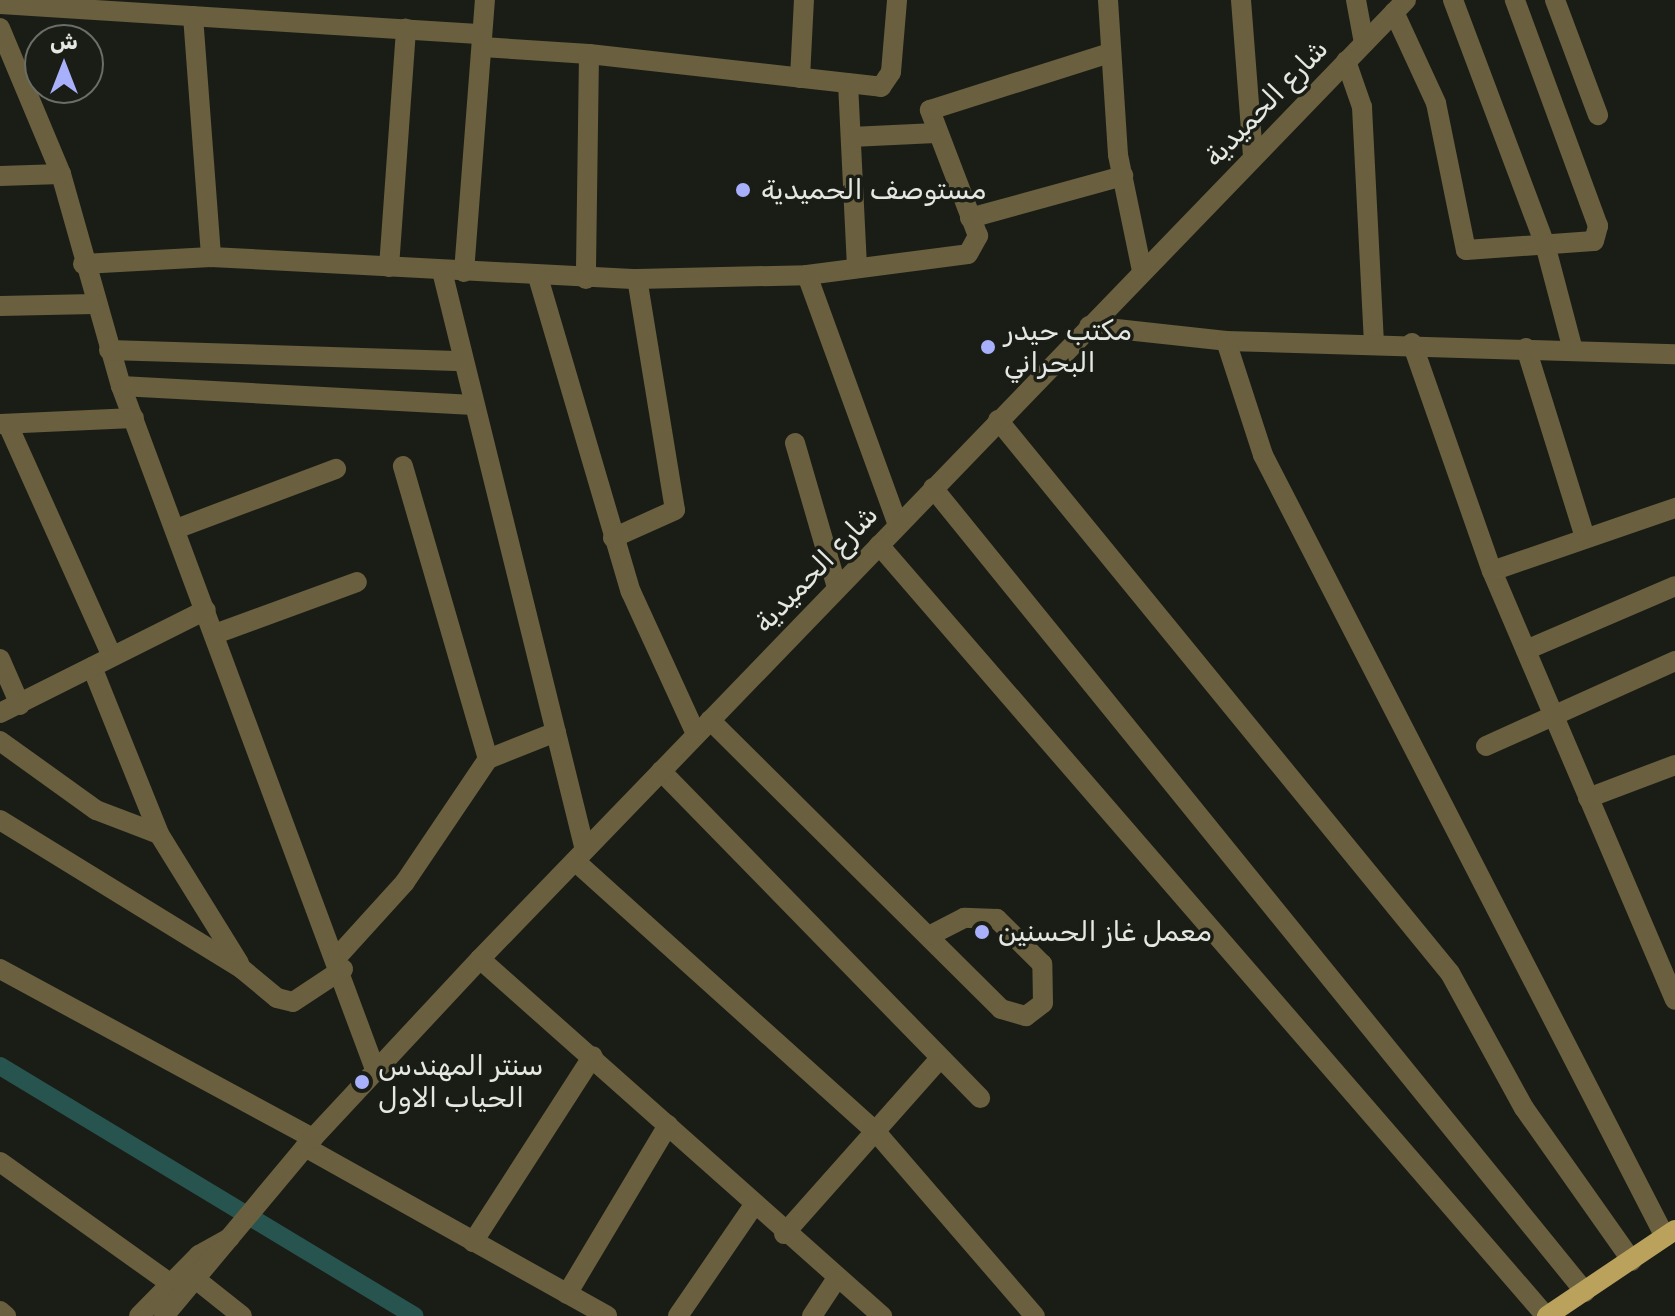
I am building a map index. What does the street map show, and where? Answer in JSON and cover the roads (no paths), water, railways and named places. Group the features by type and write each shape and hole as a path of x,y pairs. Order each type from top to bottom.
{"main road":[{"path":"1546,1316 1670,1234"}],"street":[{"path":"464,272 485,0"},
{"path":"800,78 804,0"},
{"path":"0,4 406,29 589,54 848,83 888,82 897,0"},
{"path":"1108,0 1107,54 1123,176 1142,271"},
{"path":"1241,0 1253,155"},
{"path":"1356,0 1364,43"},
{"path":"1453,0 1546,248 1573,350"},
{"path":"1400,6 1436,103 1466,250 1546,248 1599,237 1515,0"},
{"path":"1555,0 1598,115"},
{"name":"شارع الحميدية","path":"236,1231 309,1142 480,959 1400,6"},
{"path":"193,16 211,257"},
{"path":"389,267 406,29"},
{"path":"1,33 61,174 94,304 121,386 340,963 376,1072"},
{"path":"586,279 589,54"},
{"path":"83,264 211,257 538,277 637,279 807,275 968,254 978,236 936,133 930,110 1107,54"},
{"path":"1346,61 1362,107 1374,343"},
{"path":"848,83 857,268"},
{"path":"851,137 936,133"},
{"path":"0,176 61,174"},
{"path":"970,218 1123,176"},
{"path":"442,271 556,732 580,855 876,1132 1035,1316"},
{"path":"807,275 898,525"},
{"path":"538,277 613,538 703,727 931,935 1001,1009 1026,1016 1043,1003 1042,964 997,919 964,918 931,935"},
{"path":"613,538 675,510 637,279"},
{"path":"0,306 94,304"},
{"path":"1089,326 1226,341 1412,343 1675,354"},
{"path":"1226,341 1263,455 1670,1234"},
{"path":"1412,343 1492,571 1588,798 1667,955 1675,1000"},
{"path":"1526,348 1585,537"},
{"path":"109,350 464,361"},
{"path":"121,386 473,405"},
{"path":"112,656 4,424 134,418"},
{"path":"998,420 1450,973 1524,1108 1632,1261"},
{"path":"795,443 837,588"},
{"path":"403,466 488,759"},
{"path":"176,529 336,469"},
{"path":"933,488 1585,1292"},
{"path":"1492,571 1675,508"},
{"path":"879,545 1546,1316"},
{"path":"215,634 357,582"},
{"path":"1526,650 1675,586"},
{"path":"0,713 206,610"},
{"path":"0,659 20,705"},
{"path":"1486,746 1553,712 1675,661"},
{"path":"92,667 159,834 242,969"},
{"path":"0,820 242,969 287,1002 340,963 405,882 488,759 556,732"},
{"path":"0,741 96,810 159,834"},
{"path":"1588,798 1675,765"},
{"path":"661,771 980,1098"},
{"path":"480,959 593,1056 835,1281 882,1316"},
{"path":"0,969 309,1142 473,1242 607,1316"},
{"path":"473,1242 593,1056"},
{"path":"784,1234 940,1058"},
{"path":"567,1294 668,1125"},
{"path":"0,1162 171,1284"},
{"path":"678,1316 754,1205"},
{"path":"139,1316 208,1248 236,1231"},
{"path":"164,1316 198,1281 236,1231"},
{"path":"198,1281 242,1316"},
{"path":"812,1316 835,1281"},
{"path":"0,1311 6,1316"}],"waterway":[{"path":"0,1066 414,1316"}],"place":[{"name":"مستوصف الحميدية","path":"743,190"},
{"name":"مكتب حيدر البحراني","path":"988,347"},
{"name":"معمل غاز الحسنين","path":"982,932"},
{"name":"سنتر المهندس الحياب الاول","path":"362,1082"}]}
